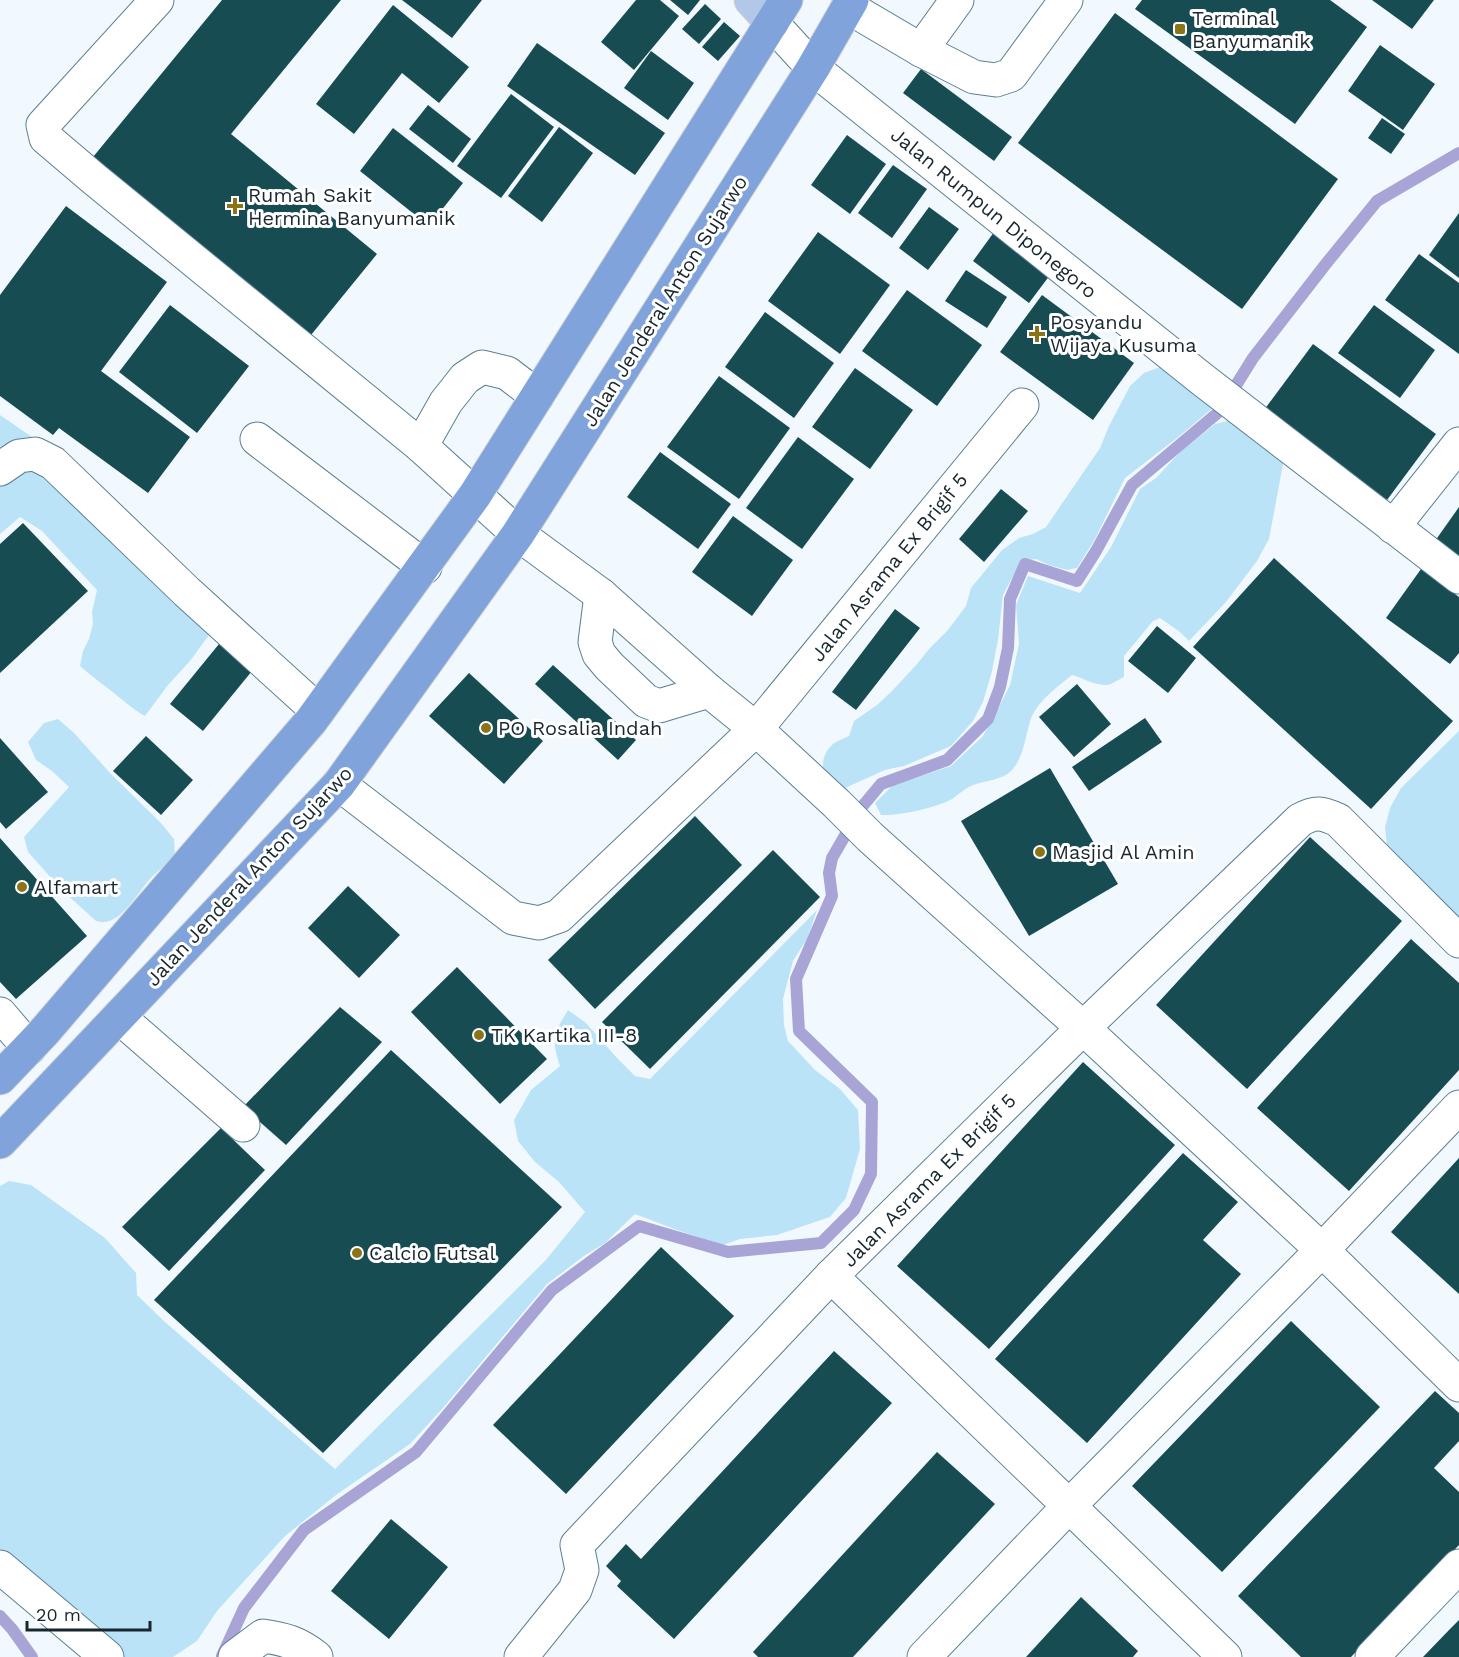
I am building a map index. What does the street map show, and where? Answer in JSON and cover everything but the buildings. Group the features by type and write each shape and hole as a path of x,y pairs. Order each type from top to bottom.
{"highway":[{"name":"Jalan Jenderal Anton Sujarwo","path":"0,1142 339,784 518,534 813,68 850,3"},
{"path":"0,1078 90,979 318,711 425,567 475,495 537,396 767,16"}],"street":[{"path":"157,0 43,124 46,138 421,446 518,534 601,595 709,692 756,729 870,837 1083,1028 1322,1250 1459,1385"},
{"path":"921,50 957,0"},
{"path":"850,3 921,50 974,77 996,80 1011,75 1066,0"},
{"name":"Jalan Rumpun Diponegoro","path":"767,16 813,68 1203,380 1459,578"},
{"path":"421,446 446,402 465,378 482,367 507,373 537,396"},
{"name":"Jalan Asrama Ex Brigif 5","path":"339,784 513,918 539,923 559,915 756,729 1022,405"},
{"path":"257,439 425,567"},
{"path":"1393,527 1459,444"},
{"path":"0,469 19,456 35,454 53,463 187,592 318,711"},
{"path":"601,595 595,642 598,654 646,701 659,706 709,692"},
{"name":"Jalan Asrama Ex Brigif 5","path":"1225,1657 831,1276 1083,1028 1300,820 1311,814 1322,814 1338,820 1459,941"},
{"path":"0,1014 29,1048"},
{"path":"119,1017 243,1125"},
{"path":"924,1657 1459,1107"},
{"path":"521,1657 575,1590 582,1570 577,1545 831,1276"},
{"path":"1372,1657 1459,1566"},
{"path":"0,1567 107,1657"},
{"path":"235,1657 262,1636 283,1639 302,1647 316,1657"}],"shaded area":[{"path":"1160,367 1176,367 1214,407 1125,478 1095,539 1077,568 1067,570 1036,559 1021,561 1003,595 992,671 983,702 973,721 951,746 904,766 885,770 845,788 832,784 823,769 828,749 849,736 854,721 891,692 948,630 966,606 971,588 1002,550 1019,538 1046,527 1100,448 1130,386 1144,373"},
{"path":"0,415 35,439 228,615 209,635 145,716 80,666 93,624 92,612 97,590 42,531 20,517 0,534"},
{"path":"1235,419 1284,459 1269,539 1257,561 1226,602 1189,641 1160,618 1153,621 1124,656 1124,677 1111,684 1096,684 1072,675 1047,696 1037,708 1030,722 1020,758 1009,773 971,786 952,799 937,805 907,813 881,815 875,803 892,786 951,766 983,736 1010,685 1019,644 1016,605 1028,576 1080,593 1111,547 1140,489 1156,478 1181,451 1215,424"},
{"path":"58,719 174,839 175,857 153,876 120,915 104,922 96,921 62,890 28,852 24,837 69,787 36,760 28,742 44,723"},
{"path":"1459,731 1459,922 1387,846 1385,827 1390,808 1401,788"},
{"path":"817,910 807,939 793,961 783,999 784,1025 788,1041 815,1070 840,1089 858,1110 860,1149 846,1198 830,1217 777,1235 740,1239 723,1245 635,1214 605,1243 547,1284 410,1444 336,1495 284,1537 217,1611 197,1641 173,1657 123,1657 0,1554 0,1186 9,1181 31,1185 105,1238 136,1273 137,1295 335,1469 545,1261 585,1212 559,1182 535,1162 518,1141 514,1120 531,1090 560,1066 555,1049 555,1037 568,1010 586,1023 635,1076 650,1079"}],"waterway":[{"path":"222,1656 244,1608 304,1530 416,1452 552,1290 639,1226 728,1252 821,1243 854,1210 871,1174 872,1102 799,1031 796,979 832,896 829,873 832,858 861,808 881,784 947,760 988,719 1000,687 1008,648 1010,599 1025,564 1077,581 1132,485 1220,411 1253,358 1377,201 1459,153"},
{"path":"0,1616 32,1657"}],"place":[{"name":"Terminal Banyumanik","path":"1180,29"},
{"name":"Rumah Sakit Hermina Banyumanik","path":"235,206"},
{"name":"Posyandu Wijaya Kusuma","path":"1037,334"},
{"name":"PO Rosalia Indah","path":"486,728"},
{"name":"Masjid Al Amin","path":"1040,852"},
{"name":"Alfamart","path":"22,887"},
{"name":"TK Kartika III-8","path":"479,1035"},
{"name":"Calcio Futsal","path":"357,1253"}]}
